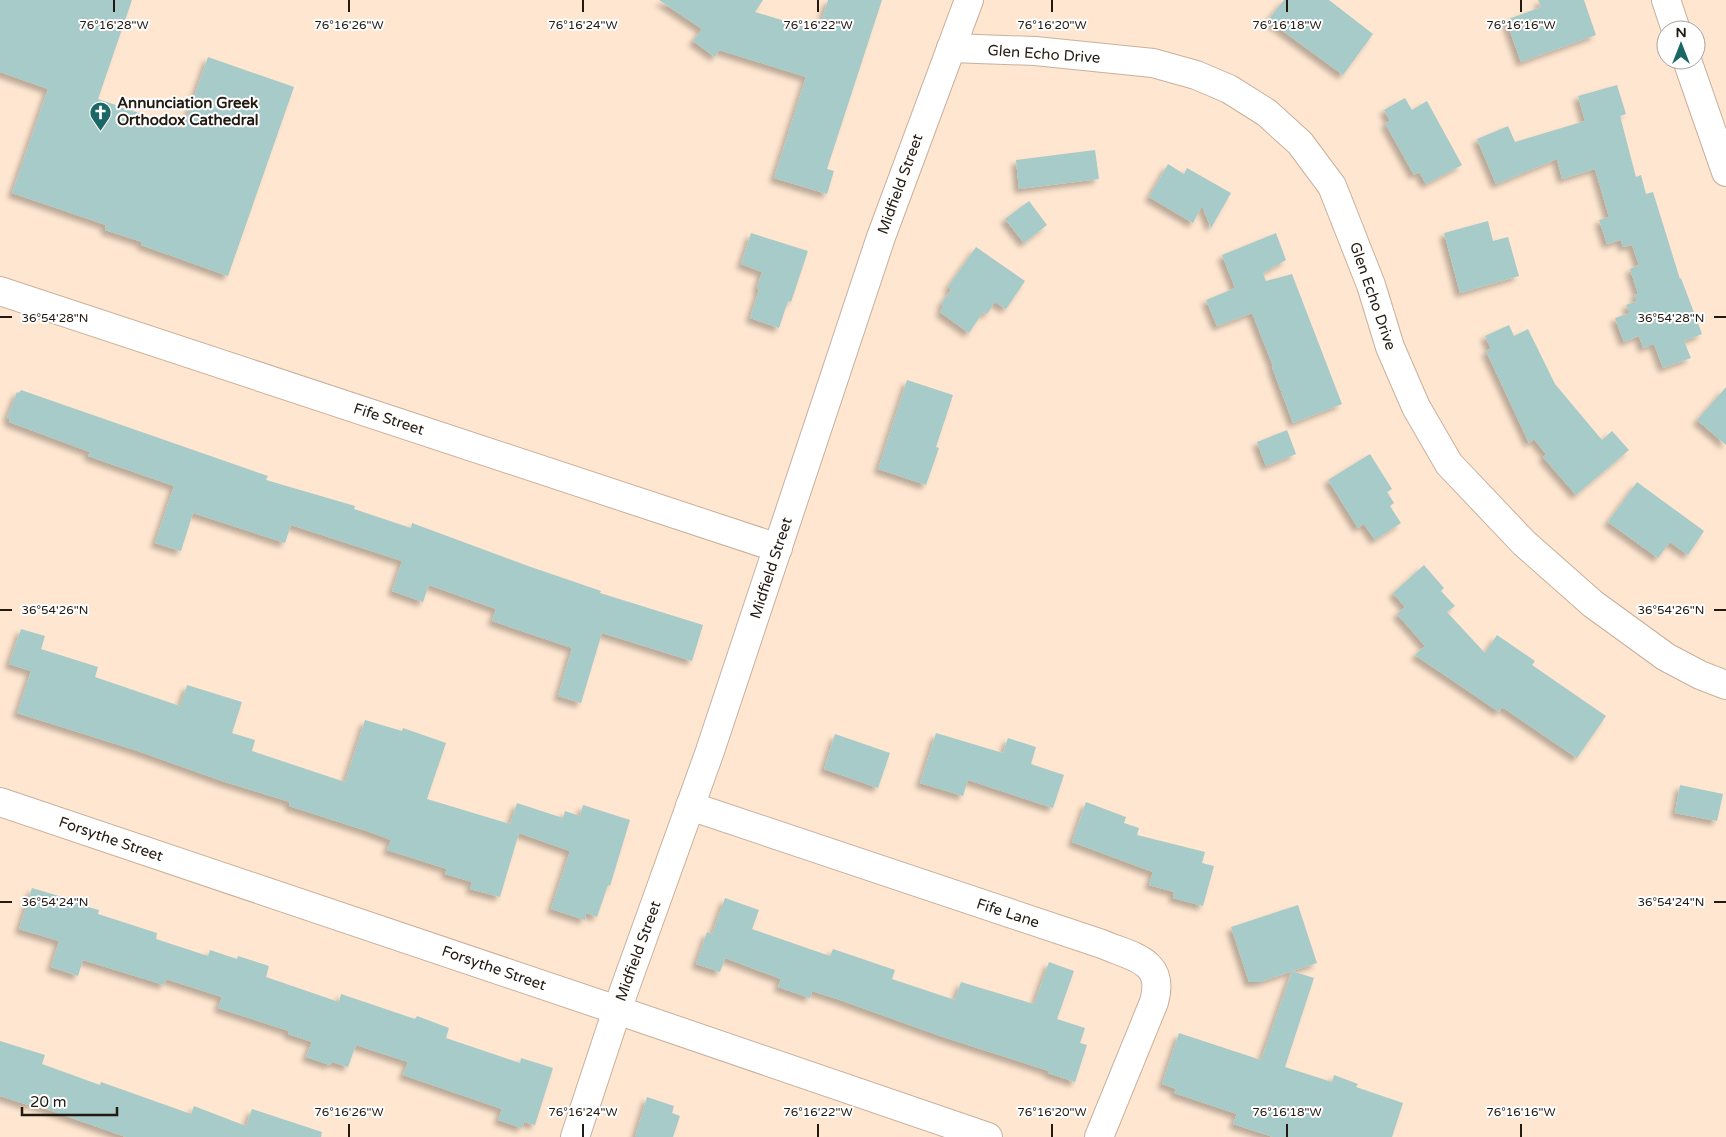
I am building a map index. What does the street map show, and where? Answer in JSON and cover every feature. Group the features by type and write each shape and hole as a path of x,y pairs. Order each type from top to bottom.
{"street":[{"name":"Midfield Street","path":"575,1137 617,1010 710,751 881,237 969,0"},
{"name":"Glen Echo Drive","path":"951,48 1035,51 1153,63 1196,74 1229,89 1267,113 1300,143 1332,186 1371,285 1390,347 1416,407 1449,464 1524,543 1593,604 1666,658 1700,675 1726,685"},
{"path":"1690,70 1726,172"},
{"name":"Fife Street","path":"0,291 778,548"},
{"name":"Forsythe Street","path":"0,802 988,1137"},
{"name":"Fife Lane","path":"690,806 1102,944 1147,963 1156,976 1156,996 1099,1137"}],"building":[{"name":"Annunciation Greek Orthodox Cathedral","path":"0,0 132,0 98,99 183,128 208,57 294,87 228,276 141,245 142,242 105,230 106,225 12,193 48,89 0,72"},
{"path":"659,0 763,0 755,12 818,31 828,0 882,0 827,169 834,171 827,194 774,178 806,77 719,50 715,57 693,41 702,29"},
{"path":"1284,0 1329,0 1373,34 1343,75 1268,20"},
{"path":"1538,0 1584,0 1596,35 1521,62 1506,20 1541,7"},
{"path":"1617,85 1626,114 1620,116 1636,177 1641,175 1646,194 1653,192 1680,279 1702,334 1684,341 1691,358 1663,368 1654,344 1643,348 1639,336 1624,342 1615,318 1630,313 1626,305 1637,301 1634,295 1638,294 1630,269 1639,265 1632,245 1623,247 1621,240 1607,244 1599,220 1609,217 1595,169 1562,179 1557,159 1496,184 1477,139 1508,126 1515,142 1585,121 1578,96"},
{"path":"1405,98 1412,110 1427,101 1462,165 1426,184 1419,172 1414,175 1385,123 1390,121 1384,110"},
{"path":"1095,150 1099,179 1019,189 1016,160"},
{"path":"1168,164 1184,174 1187,168 1231,193 1211,228 1202,206 1193,223 1149,197"},
{"path":"1029,201 1047,225 1024,243 1005,219"},
{"path":"1488,221 1493,241 1508,237 1519,276 1460,293 1444,233"},
{"path":"751,233 808,251 791,302 788,301 779,328 750,318 759,290 757,288 762,272 741,264"},
{"path":"1276,233 1286,260 1263,273 1266,281 1292,274 1342,404 1293,423 1252,313 1217,326 1206,300 1235,288 1222,255"},
{"path":"976,247 1025,281 1006,309 995,302 987,314 983,312 969,333 940,312 943,306 941,304 951,290 948,287"},
{"path":"1509,325 1514,336 1528,329 1555,384 1602,440 1612,431 1629,450 1576,495 1543,457 1546,454 1534,439 1529,443 1486,351 1491,349 1485,336"},
{"path":"907,380 953,395 936,447 939,448 926,485 878,469"},
{"path":"1726,387 1726,445 1697,420"},
{"path":"21,390 268,476 266,480 355,506 354,509 411,528 412,523 601,591 600,593 703,625 692,661 602,633 581,703 558,696 572,648 492,621 496,609 429,585 423,602 392,591 402,561 291,525 285,543 193,513 181,551 155,543 174,486 88,456 90,452 9,422 10,419 7,418 17,392 19,393"},
{"path":"1287,430 1296,454 1266,466 1257,442"},
{"path":"1370,454 1392,489 1387,492 1394,503 1390,506 1401,523 1375,540 1364,524 1358,528 1328,480"},
{"path":"1637,482 1704,531 1688,555 1670,542 1658,558 1608,522"},
{"path":"1424,565 1444,588 1441,591 1455,606 1447,612 1485,653 1497,635 1535,661 1532,665 1606,716 1577,758 1502,707 1499,712 1415,655 1425,646 1397,614 1405,607 1393,593"},
{"path":"21,629 45,636 41,649 98,667 95,677 180,706 187,685 242,702 232,733 255,740 252,751 345,782 365,720 402,731 403,728 446,743 427,799 510,824 517,803 563,818 565,811 580,816 583,805 630,820 610,886 608,885 597,917 586,913 585,920 551,909 570,851 519,833 500,897 470,889 472,882 445,874 447,869 387,850 391,840 289,806 290,802 17,713 31,671 9,664"},
{"path":"936,733 1003,753 1008,738 1036,747 1031,764 1064,775 1053,808 968,780 963,796 920,783"},
{"path":"835,734 890,753 878,788 824,769"},
{"path":"1680,785 1723,794 1717,821 1675,813"},
{"path":"1086,802 1126,817 1124,823 1139,828 1137,835 1205,852 1202,863 1214,866 1203,906 1173,898 1174,892 1149,885 1153,872 1072,842"},
{"path":"32,888 89,905 88,907 99,910 98,914 157,933 156,939 208,956 210,950 237,959 238,956 269,966 266,977 339,1002 341,994 415,1019 417,1016 449,1028 446,1038 520,1063 521,1058 553,1068 535,1125 524,1122 522,1128 498,1120 502,1109 403,1075 408,1062 356,1045 348,1067 332,1062 330,1065 306,1057 312,1042 288,1034 289,1031 218,1008 222,997 166,979 164,985 83,960 78,976 51,967 59,941 19,929"},
{"path":"725,898 759,910 752,929 830,956 833,949 895,970 892,979 955,1000 961,982 1034,1004 1049,962 1074,971 1057,1019 1085,1028 1080,1043 1087,1045 1075,1082 1048,1073 1049,1071 943,1037 812,991 810,998 778,987 781,979 725,958 720,972 696,964 707,932 712,934"},
{"path":"1298,905 1317,963 1260,982 1249,982 1231,927"},
{"path":"1292,971 1314,978 1285,1067 1332,1082 1334,1075 1358,1084 1356,1087 1403,1103 1392,1137 1273,1137 1233,1124 1237,1114 1174,1093 1176,1089 1162,1084 1179,1033 1261,1060"},
{"path":"0,1041 45,1055 42,1064 100,1085 101,1082 191,1114 194,1106 246,1126 252,1109 322,1132 321,1137 126,1137 29,1103 28,1105 0,1096"},
{"path":"647,1097 674,1106 672,1113 680,1116 673,1137 635,1137"}],"place":[{"name":"Annunciation Greek Orthodox Cathedral","path":"101,131"}]}
